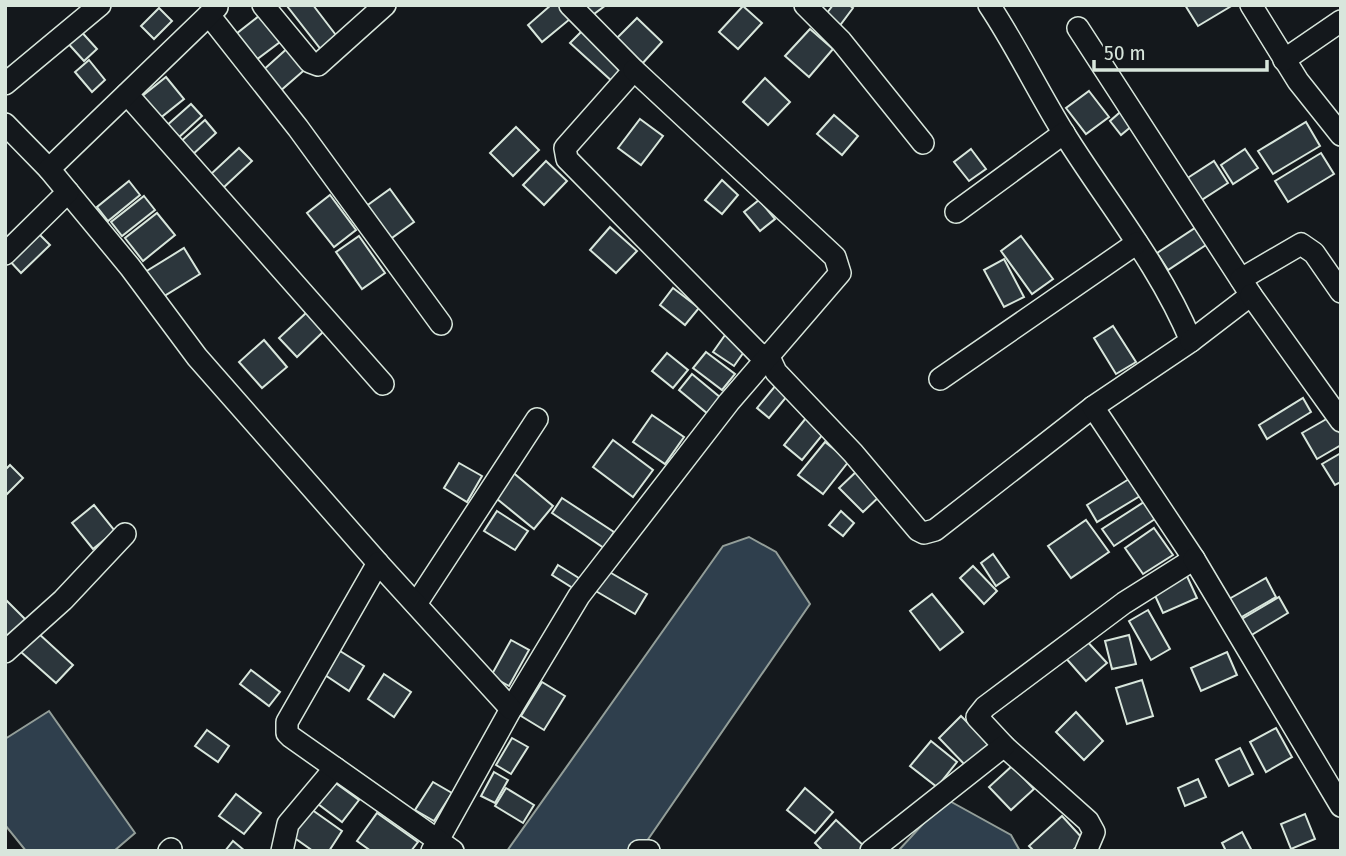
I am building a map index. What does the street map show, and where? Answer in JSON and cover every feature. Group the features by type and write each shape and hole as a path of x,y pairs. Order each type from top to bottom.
{"street":[{"path":"5,84 76,12 100,5"},
{"path":"263,5 314,65 322,62 386,5"},
{"path":"378,563 286,727 291,737 442,847 511,709 579,596 729,402 840,273 840,265 634,70 570,5"},
{"path":"805,5 841,41 923,143"},
{"path":"989,5 1015,44 1064,133 1137,243 1191,341"},
{"path":"1251,5 1284,60 1341,135"},
{"path":"49,169 214,10 441,324"},
{"path":"1284,60 1341,21"},
{"path":"1077,28 1246,287 1341,421"},
{"path":"634,70 565,148 564,155 596,192 758,353 769,357 776,372 923,533 935,530 1093,407 1191,341 1246,287 1301,244 1314,253 1341,292"},
{"path":"127,94 383,384"},
{"path":"5,124 49,169 130,267 197,357 511,709"},
{"path":"957,212 1064,133"},
{"path":"5,254 68,192"},
{"path":"940,379 1137,243"},
{"path":"1093,407 1194,559 1341,806"},
{"path":"416,604 537,419"},
{"path":"5,652 63,600 125,534"},
{"path":"1110,851 1090,842 1088,821 979,722 979,713 1125,603 1194,559"},
{"path":"871,851 1004,746"},
{"path":"282,851 288,824 335,768"},
{"path":"639,851 649,851"}],"water":[{"path":"749,537 776,552 810,604 640,851 507,851 723,546"},
{"path":"49,711 135,833 114,851 26,851 5,825 5,739"},
{"path":"946,799 1011,835 1020,851 898,851"}],"building":[{"path":"313,5 342,43 326,56 287,6"},
{"path":"551,5 558,5 570,19 542,42 528,25"},
{"path":"582,5 606,5 590,17"},
{"path":"833,5 849,5 853,8 838,28 824,17"},
{"path":"1185,5 1233,5 1198,26"},
{"path":"743,6 762,23 738,49 719,32"},
{"path":"159,8 172,21 154,39 141,26"},
{"path":"264,12 284,39 256,60 236,34"},
{"path":"637,18 662,42 641,65 615,40"},
{"path":"78,28 97,49 84,61 65,40"},
{"path":"585,28 628,68 614,83 570,43"},
{"path":"810,29 833,49 809,77 785,56"},
{"path":"290,46 309,66 279,92 261,72"},
{"path":"89,60 105,80 92,92 75,72"},
{"path":"166,77 184,99 159,119 141,97"},
{"path":"765,78 790,102 768,125 743,102"},
{"path":"1089,91 1109,117 1086,134 1066,108"},
{"path":"191,104 202,116 177,139 165,127"},
{"path":"1126,107 1138,121 1121,135 1110,121"},
{"path":"834,115 858,136 842,155 817,134"},
{"path":"640,119 663,136 641,165 618,148"},
{"path":"205,120 216,133 191,156 179,143"},
{"path":"1306,122 1320,146 1273,174 1258,151"},
{"path":"516,127 539,150 513,176 490,153"},
{"path":"239,148 252,161 223,188 211,174"},
{"path":"971,149 986,169 969,181 954,162"},
{"path":"1245,149 1258,168 1233,184 1221,165"},
{"path":"1321,153 1334,174 1288,202 1275,181"},
{"path":"546,161 567,181 544,205 523,185"},
{"path":"1214,161 1228,183 1200,201 1186,179"},
{"path":"722,180 738,195 722,214 705,200"},
{"path":"129,181 140,195 108,221 97,207"},
{"path":"390,189 414,222 389,240 365,207"},
{"path":"330,195 356,230 334,247 307,213"},
{"path":"144,196 155,210 122,236 111,222"},
{"path":"759,200 775,219 760,231 744,212"},
{"path":"157,213 175,235 143,261 125,238"},
{"path":"1198,226 1209,243 1168,270 1157,253"},
{"path":"610,227 637,251 616,273 590,250"},
{"path":"36,231 50,245 21,273 7,258"},
{"path":"359,236 385,273 362,289 336,252"},
{"path":"1021,236 1053,279 1032,294 1001,251"},
{"path":"184,248 200,274 161,298 145,272"},
{"path":"1004,259 1024,297 1004,307 984,270"},
{"path":"673,288 699,308 685,325 660,305"},
{"path":"306,313 324,331 297,357 279,338"},
{"path":"1113,326 1136,362 1116,374 1094,338"},
{"path":"725,335 746,349 734,366 713,352"},
{"path":"264,340 287,367 262,388 239,362"},
{"path":"706,352 735,374 722,390 693,368"},
{"path":"667,353 688,370 673,388 652,371"},
{"path":"692,374 721,398 708,414 679,390"},
{"path":"776,385 788,395 769,418 757,408"},
{"path":"1303,398 1311,412 1267,439 1259,425"},
{"path":"652,415 684,437 665,464 633,442"},
{"path":"1330,417 1341,435 1341,445 1317,459 1302,433"},
{"path":"806,418 824,433 802,460 784,445"},
{"path":"613,440 653,470 633,497 593,467"},
{"path":"825,442 849,461 823,494 798,475"},
{"path":"1341,453 1341,482 1335,485 1322,464"},
{"path":"459,463 482,476 467,502 444,488"},
{"path":"10,465 23,478 5,496 5,470"},
{"path":"510,470 553,506 534,529 491,494"},
{"path":"858,470 882,494 863,512 839,488"},
{"path":"1129,479 1140,496 1097,522 1087,505"},
{"path":"562,498 614,532 604,548 552,513"},
{"path":"1144,502 1155,519 1114,546 1102,529"},
{"path":"94,505 115,531 93,549 72,523"},
{"path":"497,511 528,531 515,550 484,531"},
{"path":"841,511 854,523 843,536 829,525"},
{"path":"1086,520 1109,552 1071,578 1048,546"},
{"path":"1154,528 1173,555 1143,574 1125,548"},
{"path":"993,554 1009,577 996,586 981,563"},
{"path":"558,565 582,580 576,590 552,575"},
{"path":"973,566 997,591 984,604 960,578"},
{"path":"606,570 647,594 635,614 594,590"},
{"path":"1186,574 1197,598 1163,613 1152,589"},
{"path":"1266,578 1276,597 1233,622 1222,603"},
{"path":"932,594 963,632 940,650 910,611"},
{"path":"1279,597 1288,613 1245,639 1235,623"},
{"path":"5,599 28,622 5,643"},
{"path":"1148,610 1170,649 1151,660 1129,621"},
{"path":"38,633 73,665 56,683 21,652"},
{"path":"1129,635 1136,664 1112,669 1105,641"},
{"path":"1084,638 1107,663 1086,681 1064,656"},
{"path":"511,640 529,650 509,686 491,676"},
{"path":"340,651 364,666 349,691 325,675"},
{"path":"1227,652 1237,675 1201,691 1191,668"},
{"path":"251,670 280,692 269,706 240,684"},
{"path":"384,674 411,692 394,717 368,699"},
{"path":"1142,680 1153,716 1127,724 1116,688"},
{"path":"542,682 565,696 544,730 521,716"},
{"path":"1076,712 1103,741 1084,760 1056,732"},
{"path":"961,716 990,745 967,767 939,738"},
{"path":"1276,728 1292,757 1266,772 1250,742"},
{"path":"207,730 229,746 218,762 195,746"},
{"path":"512,738 528,747 511,774 496,765"},
{"path":"931,741 957,762 937,787 910,766"},
{"path":"1240,748 1253,774 1229,786 1216,760"},
{"path":"1012,766 1034,789 1011,810 989,787"},
{"path":"494,772 508,780 495,803 481,796"},
{"path":"330,779 359,800 342,822 314,801"},
{"path":"1198,779 1206,797 1185,806 1178,788"},
{"path":"433,782 452,793 434,821 415,810"},
{"path":"506,788 534,805 523,823 495,806"},
{"path":"805,788 833,812 815,833 787,810"},
{"path":"236,794 261,813 244,834 219,816"},
{"path":"308,807 342,831 329,851 313,851 289,834"},
{"path":"377,813 418,842 411,851 371,851 357,841"},
{"path":"1305,814 1315,839 1291,849 1281,824"},
{"path":"1062,816 1084,840 1072,851 1034,851 1029,846"},
{"path":"836,820 864,846 860,851 823,851 815,843"},
{"path":"1242,832 1252,851 1226,851 1222,843"},
{"path":"233,841 245,851 225,851"}]}
